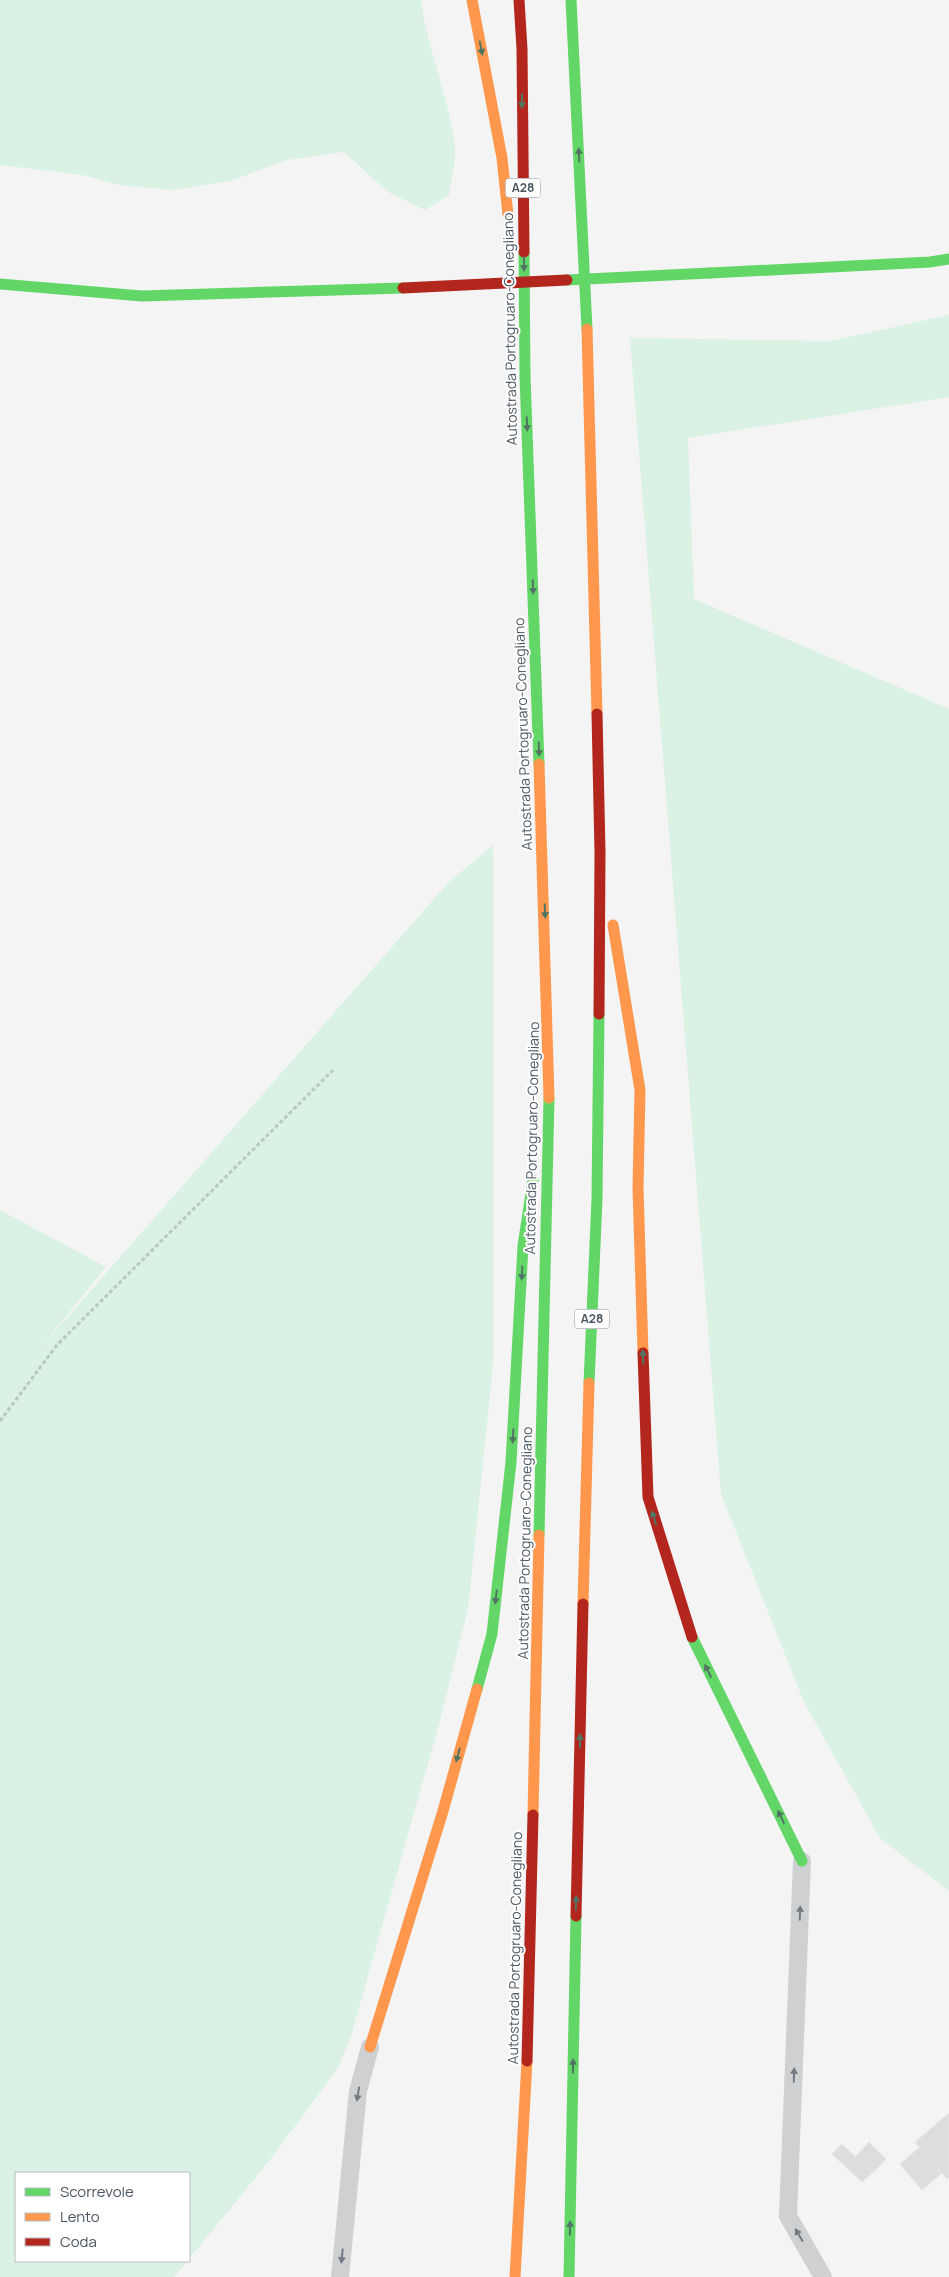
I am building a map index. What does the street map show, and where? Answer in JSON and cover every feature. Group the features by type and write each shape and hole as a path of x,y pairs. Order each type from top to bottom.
{"main road":[{"path":"472,0 502,158 509,228"},
{"name":"Autostrada Portogruaro-Conegliano","path":"515,2277 528,2071 550,1069 525,376 522,48 519,0"},
{"name":"A28","path":"569,2277 586,1452 597,1199 600,852 590,361 571,0"},
{"path":"589,124 590,361"},
{"path":"512,257 525,376"},
{"path":"0,284 142,296 403,288 930,262 949,259"},
{"path":"600,852 640,1090 638,1187 648,1497 693,1641 802,1860"},
{"path":"370,2047 443,1811 492,1634 512,1462 523,1246 550,1069"}],"lane":[{"path":"802,1860 788,2216 824,2277"},
{"path":"340,2277 358,2091 370,2047"}],"path":[{"path":"0,1422 57,1345 333,1070"}],"green space":[{"path":"0,0 421,0 428,37 444,93 455,149 449,195 425,210 388,192 344,152 287,160 230,181 172,190 119,185 83,175 0,165"},
{"path":"949,315 949,397 688,438 694,599 949,709 949,1891 880,1838 804,1702 721,1494 630,338 830,341"},
{"path":"493,845 493,1365 468,1609 438,1728 351,2036 338,2068 269,2161 190,2258 190,2172 15,2172 15,2262 186,2262 174,2277 0,2277 0,1210 106,1267 37,1352 447,884"}],"building":[{"path":"949,2113 949,2177 947,2179 915,2142"},
{"path":"869,2142 886,2159 873,2173 855,2157"},
{"path":"842,2144 872,2173 862,2182 832,2154"},
{"path":"920,2147 942,2173 922,2190 900,2164"}],"traffic: fast":[{"path":"571,0 587,329"},
{"path":"524,252 525,376 539,764"},
{"path":"710,273 930,262 949,259"},
{"path":"567,280 710,273"},
{"path":"0,284 142,296 403,288"},
{"path":"589,1383 597,1199 599,1014"},
{"path":"539,1535 549,1098"},
{"path":"477,1689 492,1634 511,1462 523,1246 533,1180"},
{"path":"692,1637 802,1861"},
{"path":"569,2277 576,1916"}],"traffic: slow":[{"path":"472,0 502,158 508,215"},
{"path":"587,329 597,714"},
{"path":"539,764 549,1098"},
{"path":"613,925 640,1090 638,1187 643,1353"},
{"path":"583,1604 589,1383"},
{"path":"533,1815 539,1535"},
{"path":"370,2047 443,1811 477,1689"},
{"path":"515,2277 527,2061"}],"traffic: jam":[{"path":"519,0 522,49 524,252"},
{"path":"403,288 567,280"},
{"path":"597,714 600,852 599,1014"},
{"path":"643,1353 648,1497 692,1637"},
{"path":"576,1916 583,1604"},
{"path":"527,2061 533,1815"}]}
